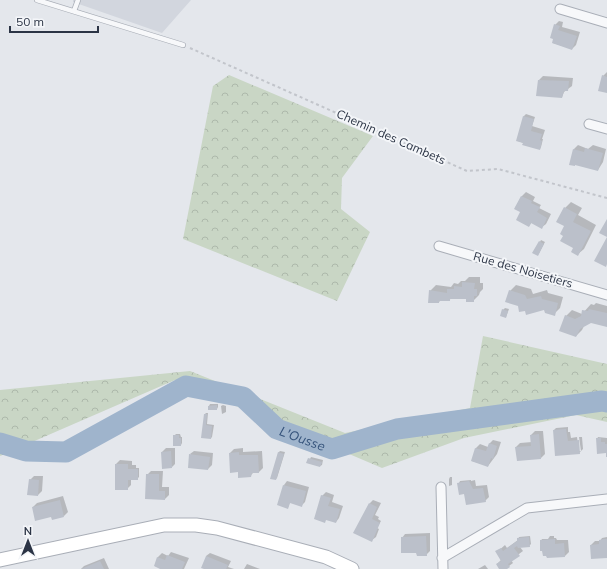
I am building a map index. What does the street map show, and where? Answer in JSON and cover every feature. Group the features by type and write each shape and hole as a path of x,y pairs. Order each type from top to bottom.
{"street":[{"path":"560,9 607,24"},
{"path":"590,124 607,129"},
{"name":"Rue des Noisetiers","path":"439,246 607,294"},
{"path":"441,488 443,569"},
{"path":"442,558 526,508 607,499"},
{"path":"0,560 164,524 196,524 217,528 326,558 352,569"}],"lane":[{"path":"37,0 74,10 184,45"},
{"path":"74,10 78,0"}],"path":[{"name":"Chemin des Cambets","path":"184,45 467,171 498,169 607,198"}],"shaded area":[{"path":"73,0 191,0 162,33 73,2"}],"green space":[{"path":"229,75 373,136 342,178 341,209 370,232 337,301 183,239 213,86"},
{"path":"483,336 607,364 607,422 576,415 464,438 382,468 175,380 0,456 0,390 190,371 345,433 470,408"}],"building":[{"path":"554,24 560,26 558,30 577,36 572,50 552,43 553,39 550,38"},
{"path":"602,75 607,77 607,93 598,91"},
{"path":"538,80 569,81 568,91 564,91 562,98 536,96"},
{"path":"523,116 534,119 531,131 542,134 540,140 542,141 540,150 522,145 523,143 516,141"},
{"path":"585,148 603,153 598,171 575,165 569,165 573,149 584,152"},
{"path":"521,196 540,207 537,212 547,218 542,229 531,223 529,227 516,220 520,212 514,209"},
{"path":"564,207 577,214 573,222 591,231 578,256 571,252 573,248 560,241 563,236 560,234 564,226 556,222"},
{"path":"607,219 607,237 599,233"},
{"path":"607,237 607,264 606,267 594,261"},
{"path":"539,241 544,244 538,256 532,253"},
{"path":"462,282 475,283 474,289 477,289 477,296 474,296 474,302 466,302 466,299 450,299 450,301 439,301 439,303 428,303 429,290 447,293 447,289 454,289 454,286 462,287"},
{"path":"509,290 525,295 527,299 541,296 542,299 558,303 555,316 545,313 544,310 526,315 525,311 519,312 518,306 505,302"},
{"path":"502,309 508,311 506,318 500,316"},
{"path":"589,309 607,313 607,327 591,323 580,329 576,337 559,331 565,315 575,319 581,316 582,310 588,311"},
{"path":"217,405 217,410 208,410 208,406"},
{"path":"204,414 207,414 206,425 212,426 211,439 201,438"},
{"path":"566,429 568,441 579,440 580,454 555,456 553,430"},
{"path":"539,434 541,459 517,461 515,447 531,446 530,435"},
{"path":"173,435 179,435 179,438 181,438 181,446 173,446"},
{"path":"596,438 601,438 601,442 605,442 605,444 607,444 607,457 606,453 597,454"},
{"path":"489,443 497,446 493,459 491,458 488,467 471,461 475,448 486,451"},
{"path":"171,451 172,468 162,469 161,452"},
{"path":"239,452 239,455 258,455 259,473 252,473 251,477 238,478 238,472 230,473 229,453"},
{"path":"278,452 284,454 276,480 270,479"},
{"path":"189,454 210,457 208,470 188,468"},
{"path":"308,458 322,462 320,467 306,463"},
{"path":"115,464 128,464 128,469 138,469 138,480 128,480 128,490 115,490"},
{"path":"146,474 159,474 159,491 165,491 165,500 145,499"},
{"path":"29,479 39,480 38,496 27,495"},
{"path":"469,481 473,489 483,488 486,502 466,505 464,494 459,495 457,483"},
{"path":"283,485 306,491 302,507 290,503 288,509 277,505"},
{"path":"321,495 331,498 328,506 340,509 336,523 326,520 325,523 314,519"},
{"path":"60,500 64,517 52,520 51,517 35,521 32,507"},
{"path":"369,503 377,507 372,519 380,523 372,542 353,533"},
{"path":"426,536 427,556 417,556 416,553 401,553 401,537"},
{"path":"529,537 530,547 518,548 517,546 514,548 520,556 508,564 510,567 507,569 499,569 496,564 501,561 495,551 501,548 503,551 517,541 517,538"},
{"path":"555,539 555,544 564,543 565,557 547,558 546,556 543,556 542,551 540,551 540,540"},
{"path":"607,539 607,558 591,559 590,545 599,544 599,540"},
{"path":"167,555 185,562 182,569 160,569 154,566 157,557 165,560"},
{"path":"206,556 228,565 226,569 201,568"},
{"path":"100,561 104,569 81,569"}],"waterway":[{"name":"L'Ousse","path":"0,443 26,451 66,452 186,386 243,397 277,429 332,449 397,429 602,401 607,402"}]}
